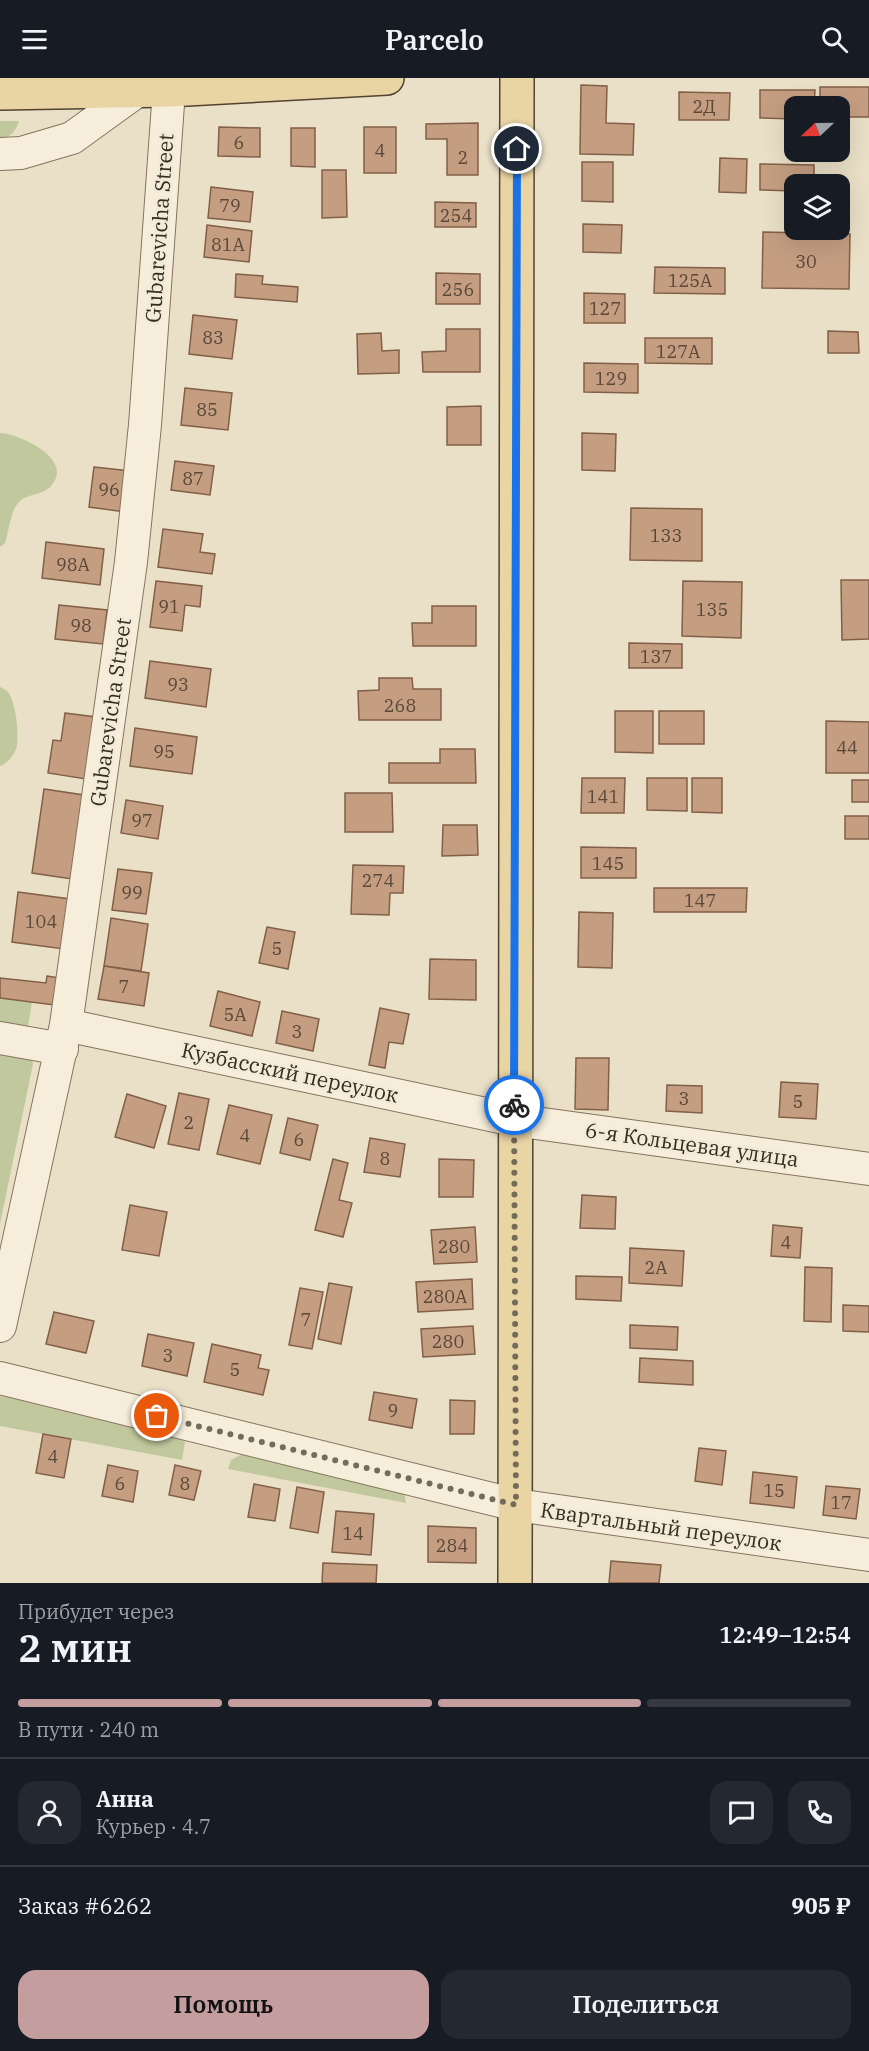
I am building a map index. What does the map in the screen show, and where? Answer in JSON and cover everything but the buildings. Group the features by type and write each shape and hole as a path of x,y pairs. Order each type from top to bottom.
{"main road":[{"path":"0,93 153,91 306,80 387,78"},
{"path":"515,1583 517,78"}],"street":[{"path":"0,93 1,78"},
{"path":"0,154 21,153 72,138 153,91"},
{"name":"Gubarevicha Street","path":"0,1326 64,1037 131,562 145,425 153,91"},
{"name":"Кузбасский переулок","path":"0,1038 64,1037 514,1120"},
{"name":"6-я Кольцевая улица","path":"514,1120 869,1169"},
{"name":"Квартальный переулок","path":"0,1378 516,1505 869,1555"}],"green space":[{"path":"0,121 19,121 12,133 0,139"},
{"path":"0,433 20,438 42,450 56,466 57,476 47,489 18,503 11,517 5,543 0,547"},
{"path":"0,687 11,697 17,720 18,736 14,754 0,766"},
{"path":"0,998 32,1002 28,1027 0,1024"},
{"path":"0,1054 25,1054 32,1059 33,1064 0,1224"},
{"path":"0,1396 182,1439 185,1442 182,1460 0,1426"},
{"path":"242,1454 404,1490 406,1503 228,1469 231,1460"}],"way so far":[{"path":"157,1416 516,1505 514,1105"}],"route":[{"path":"514,1105 517,149"}]}
